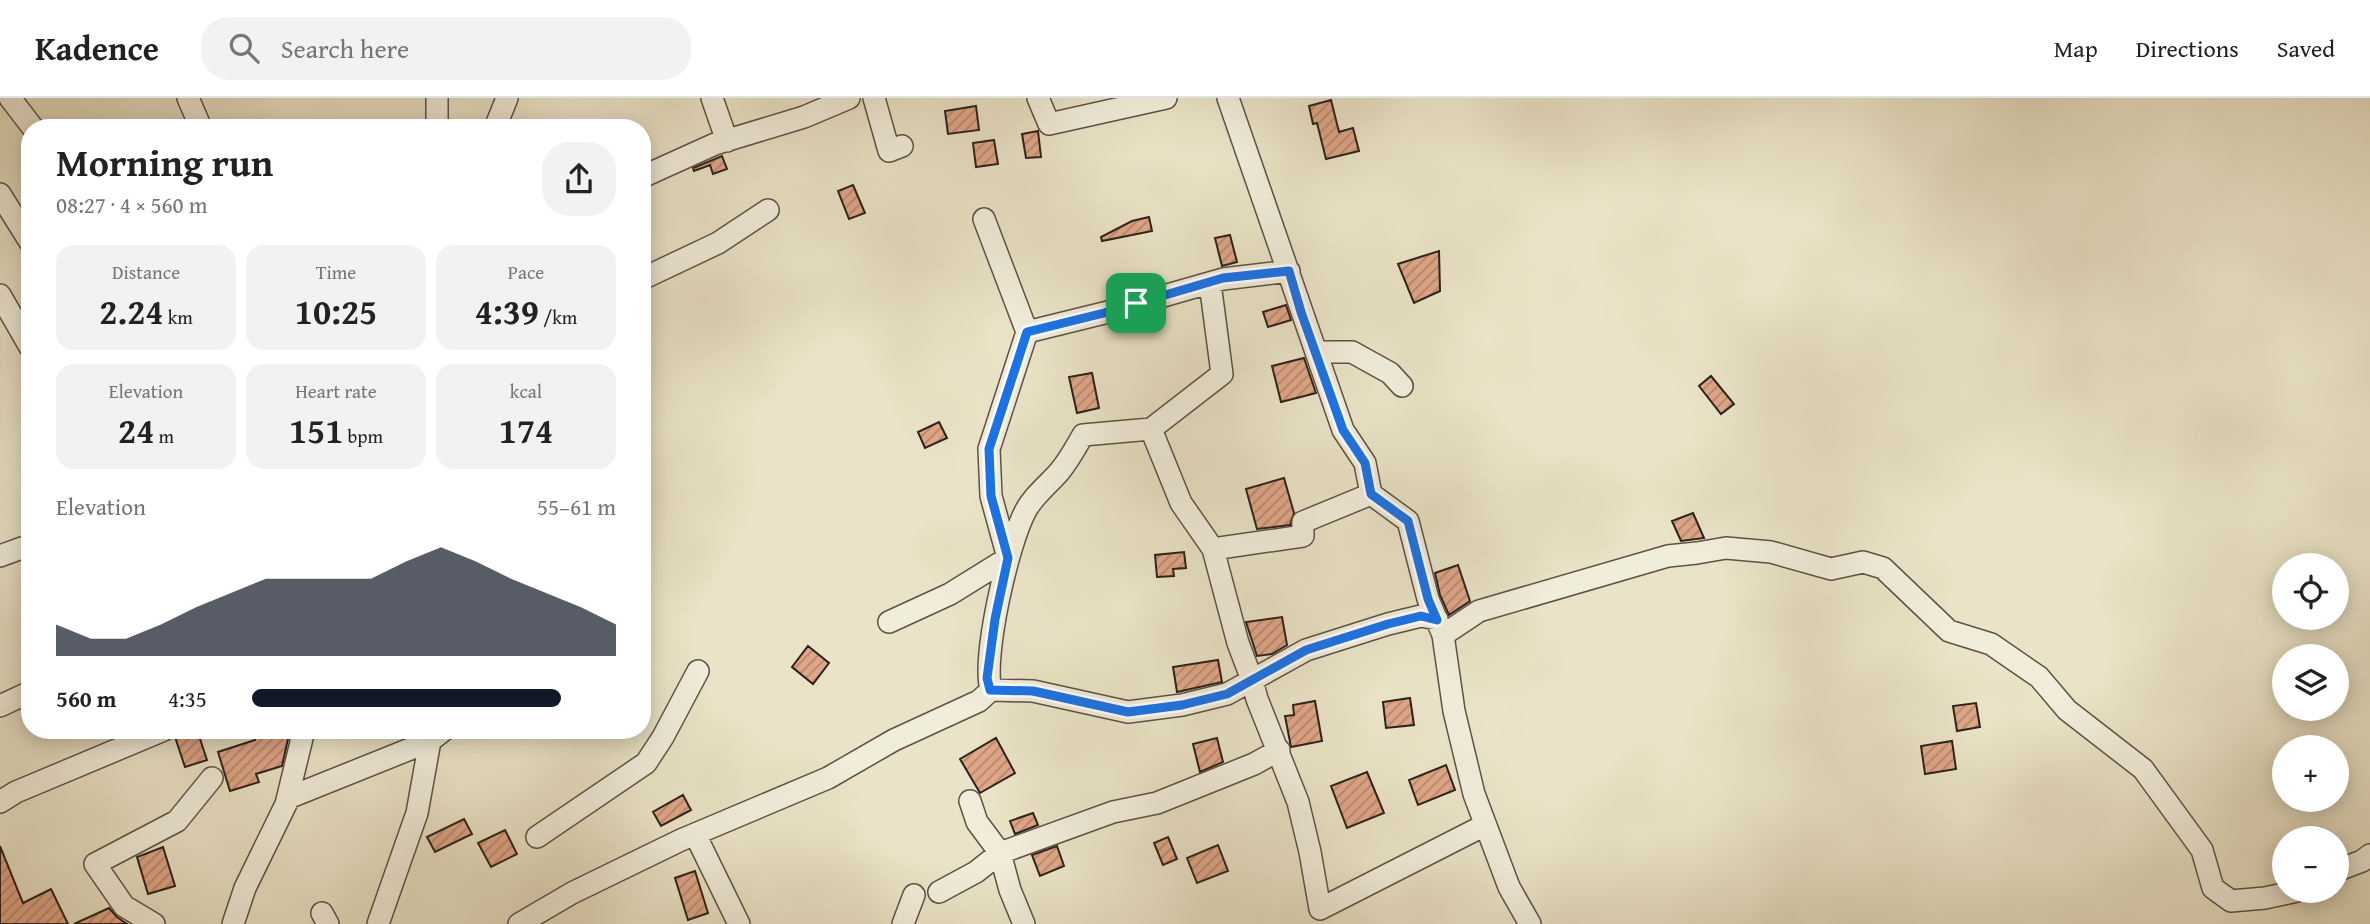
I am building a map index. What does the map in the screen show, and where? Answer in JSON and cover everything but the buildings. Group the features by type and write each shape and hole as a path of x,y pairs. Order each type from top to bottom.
{"street":[{"path":"10,98 26,119"},
{"path":"188,98 197,119"},
{"path":"437,98 437,119"},
{"path":"499,119 507,98"},
{"path":"712,98 727,141"},
{"path":"651,173 727,141 804,117 828,102 849,98"},
{"path":"874,98 889,151 902,146"},
{"path":"1038,98 1049,124 1166,98"},
{"path":"1228,98 1343,430 1365,463 1371,494 1408,521 1428,599 1440,627 1461,746 1485,825 1509,887 1530,924"},
{"path":"0,194 21,228"},
{"path":"651,275 718,243 768,210"},
{"path":"984,219 1027,332 989,449 991,496 1008,558"},
{"path":"1027,332 1223,278 1289,271"},
{"path":"990,690 987,678 995,619 1008,558 1025,510 1062,469 1083,435 1151,429 1222,374 1210,283"},
{"path":"0,295 21,331"},
{"path":"1316,352 1352,352 1390,373 1402,386"},
{"path":"1151,429 1181,503 1213,549 1238,643 1298,802 1320,909 1485,825"},
{"path":"1213,549 1303,536 1303,522 1371,494"},
{"path":"0,555 21,548"},
{"path":"1440,627 1479,611 1668,556 1726,548 1771,552 1830,569 1863,562 1883,568 1949,631 1991,644 2039,677 2067,710 2143,769 2202,850 2213,888 2231,901 2272,896"},
{"path":"889,622 950,594 1008,558"},
{"path":"519,924 572,894 695,834 828,778 894,740 979,702 990,690 1033,691 1128,712 1182,705 1227,694 1306,650 1421,616 1440,627"},
{"path":"537,837 646,763 698,671"},
{"path":"0,706 21,696"},
{"path":"0,802 16,792 143,739"},
{"path":"233,924 244,888 288,798 302,739"},
{"path":"288,798 428,739"},
{"path":"378,924 417,813 436,739"},
{"path":"939,892 976,872 1000,853 1112,812 1157,803 1254,764 1279,750"},
{"path":"154,924 124,906 95,864 177,821 212,778"},
{"path":"970,801 976,822 1000,853 1010,890 1024,924"},
{"path":"695,834 739,924"},
{"path":"2349,866 2370,855"},
{"path":"215,924 244,888"},
{"path":"903,924 914,895"}],"route":[{"path":"1289,271 1343,430 1365,463 1371,494 1408,521 1428,599 1437,620 1421,616 1306,650 1227,694 1182,705 1128,712 1033,691 990,690 987,678 995,619 1008,558 991,496 989,449 1027,332 1136,303 1223,278 1289,271"}]}
